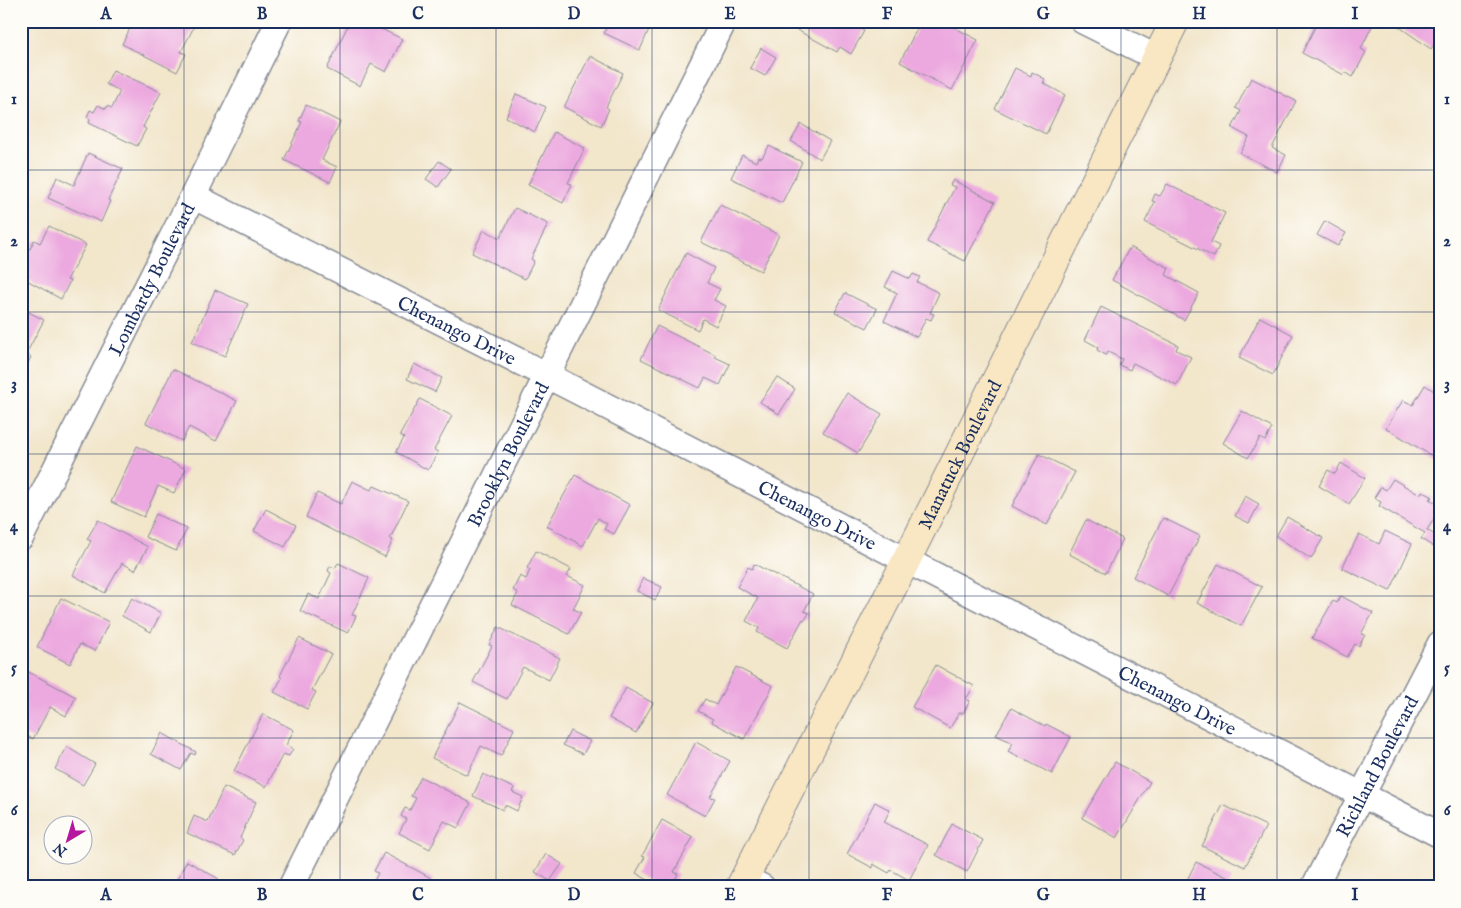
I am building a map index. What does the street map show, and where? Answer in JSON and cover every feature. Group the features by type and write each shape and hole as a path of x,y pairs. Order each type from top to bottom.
{"street":[{"name":"Lombardy Boulevard","path":"21,537 194,196 279,21"},
{"name":"Brooklyn Boulevard","path":"291,887 724,21"},
{"path":"1083,21 1157,58"},
{"name":"Manatuck Boulevard","path":"749,884 906,561 1175,21"},
{"name":"Chenango Drive","path":"194,196 1440,835"},
{"name":"Richland Boulevard","path":"1314,887 1440,644"}],"building":[{"path":"134,21 197,21 181,52 186,54 177,72 122,44"},
{"path":"350,21 365,21 402,39 386,72 371,64 360,86 327,69"},
{"path":"598,21 648,21 647,25 650,27 640,50 604,33 607,26"},
{"path":"788,21 855,21 853,25 864,31 851,54 840,47 837,52 797,30 799,27"},
{"path":"921,21 942,21 978,40 952,90 900,62"},
{"path":"1318,21 1362,21 1372,26 1361,49 1366,52 1353,77 1345,72 1344,75 1302,53"},
{"path":"1391,21 1430,21 1440,28 1440,36 1431,49"},
{"path":"761,48 776,57 765,76 750,68"},
{"path":"590,56 623,73 606,107 609,109 601,126 564,107"},
{"path":"1015,68 1031,76 1032,72 1045,79 1043,83 1065,95 1046,134 995,109"},
{"path":"113,70 161,92 143,127 146,129 137,146 89,123 90,119 87,117 90,110 94,112 98,105 106,109 107,106 112,108 120,91 106,84"},
{"path":"1251,78 1296,101 1272,148 1286,155 1277,172 1240,153 1249,137 1232,128 1241,111 1236,108"},
{"path":"516,94 546,107 535,132 506,117"},
{"path":"306,105 340,122 322,160 337,167 330,182 284,160 302,122 299,121"},
{"path":"801,124 830,141 820,159 791,141"},
{"path":"554,132 585,148 568,183 572,184 563,203 528,185"},
{"path":"769,146 802,162 782,203 731,178 742,155 756,162 758,157 762,158"},
{"path":"88,153 123,169 108,200 110,201 101,222 48,198 57,177 74,185"},
{"path":"439,161 451,169 438,187 426,179"},
{"path":"953,180 995,202 965,261 927,242 955,187 950,185"},
{"path":"1167,184 1225,213 1211,242 1219,246 1214,257 1145,222 1155,202 1152,201 1155,194 1160,196"},
{"path":"720,205 779,235 761,271 701,242"},
{"path":"515,208 548,224 531,259 534,261 525,279 472,253 484,230 500,238"},
{"path":"1325,221 1346,233 1338,246 1317,235"},
{"path":"49,226 86,245 67,280 70,281 61,299 21,277 21,250 23,246 30,249 34,240 40,243"},
{"path":"1130,247 1169,268 1166,275 1199,293 1184,320 1112,280"},
{"path":"686,253 714,268 707,283 720,289 714,300 726,306 716,326 703,319 698,330 658,310"},
{"path":"893,271 910,279 913,274 920,277 917,282 939,293 930,313 934,314 931,320 926,318 917,337 884,321 897,293 885,287"},
{"path":"215,290 248,304 225,356 192,342"},
{"path":"845,293 877,309 867,328 835,312"},
{"path":"1101,307 1178,345 1176,350 1191,357 1177,385 1133,363 1130,370 1119,365 1122,359 1108,352 1106,355 1097,350 1098,347 1085,340"},
{"path":"21,308 44,320 26,354 31,357 23,373 21,373"},
{"path":"1260,317 1293,335 1273,375 1239,358"},
{"path":"657,326 716,355 715,357 730,364 720,385 705,378 700,388 641,359"},
{"path":"414,364 442,378 435,392 407,379"},
{"path":"173,369 237,401 216,441 189,427 182,441 146,423"},
{"path":"777,377 795,389 779,414 760,402"},
{"path":"1425,385 1440,395 1440,461 1386,428 1403,400 1413,405"},
{"path":"847,393 882,414 858,453 823,432"},
{"path":"420,399 452,416 434,450 438,452 428,470 396,452 404,438 400,435"},
{"path":"1242,411 1272,428 1265,441 1260,438 1248,458 1223,443"},
{"path":"137,446 186,469 174,493 158,486 144,517 111,502"},
{"path":"1039,454 1075,472 1047,525 1012,506"},
{"path":"1341,463 1365,478 1349,504 1319,486 1328,470 1335,474"},
{"path":"575,475 630,505 614,534 604,529 607,524 598,518 583,546 547,526"},
{"path":"1393,479 1420,495 1422,491 1433,497 1429,499 1440,505 1440,509 1427,530 1440,538 1440,551 1421,539 1425,533 1379,506 1381,502 1374,498 1381,487 1386,490"},
{"path":"352,481 371,490 374,486 408,501 390,539 393,540 385,557 306,517 317,493 341,504"},
{"path":"1245,496 1259,504 1249,523 1235,516"},
{"path":"266,509 296,525 285,547 254,531"},
{"path":"156,514 187,529 176,551 145,537"},
{"path":"1287,517 1323,538 1311,559 1276,536"},
{"path":"1163,518 1200,536 1168,596 1133,577"},
{"path":"98,520 148,547 135,570 122,563 105,593 73,575 91,541 87,539"},
{"path":"1086,520 1123,539 1106,573 1069,554"},
{"path":"1385,531 1412,544 1390,591 1342,568 1359,534 1379,544"},
{"path":"536,551 571,569 567,576 585,585 573,609 581,612 569,634 512,605 518,593 513,590 520,576 526,579 530,570 527,568"},
{"path":"338,563 369,578 352,615 356,616 348,633 300,611 308,594 319,599 331,573 328,571 330,566 335,568"},
{"path":"754,564 813,594 804,611 809,613 805,620 803,619 787,648 757,632 759,628 746,621 758,598 737,587 748,567 752,569"},
{"path":"1218,564 1262,587 1241,626 1197,603"},
{"path":"643,578 662,587 655,600 637,591"},
{"path":"1341,596 1373,613 1361,634 1365,635 1359,646 1355,644 1347,657 1312,638 1333,601 1337,603"},
{"path":"61,598 109,622 95,651 80,644 70,664 37,647"},
{"path":"132,598 161,613 151,632 122,616"},
{"path":"498,627 560,658 549,680 523,667 507,699 473,682 492,646 489,645"},
{"path":"299,638 331,654 312,690 316,692 307,709 274,692"},
{"path":"936,665 974,686 966,699 970,701 963,713 959,713 950,728 912,707"},
{"path":"736,667 773,686 744,739 712,722 713,719 698,711 705,699 716,705"},
{"path":"25,670 76,697 66,716 50,707 33,739 21,733 21,677"},
{"path":"626,688 653,703 636,733 609,718"},
{"path":"460,702 514,729 501,756 481,746 467,775 432,758"},
{"path":"1011,708 1071,737 1052,774 1008,751 1013,743 996,735"},
{"path":"263,714 294,730 286,745 293,749 289,756 283,754 266,787 234,771"},
{"path":"570,731 590,741 583,754 563,745"},
{"path":"162,733 196,752 195,755 191,753 181,770 151,754"},
{"path":"696,742 730,761 710,797 715,798 705,816 667,795"},
{"path":"67,747 95,764 83,785 55,769"},
{"path":"1115,762 1150,782 1117,838 1082,818"},
{"path":"483,774 514,788 512,792 523,797 517,811 505,805 503,810 473,796"},
{"path":"421,777 471,803 458,828 444,821 430,849 399,833 406,819 401,816 405,808 410,810 416,798 411,796"},
{"path":"224,787 256,802 240,838 243,840 235,855 187,833 194,816 208,822"},
{"path":"875,802 890,810 884,822 928,845 909,880 891,870 889,873 873,864 873,868 847,854"},
{"path":"1223,805 1266,826 1245,867 1202,846"},
{"path":"662,820 693,837 674,872 678,874 671,887 660,887 636,873 645,857 642,856"},
{"path":"952,824 983,840 967,872 936,855"},
{"path":"384,853 433,879 429,887 371,887 378,873 374,871"},
{"path":"546,854 562,864 550,881 535,872"},
{"path":"187,861 219,879 215,887 173,887"},
{"path":"1196,862 1231,879 1227,887 1174,887 1177,881 1184,886"}]}
